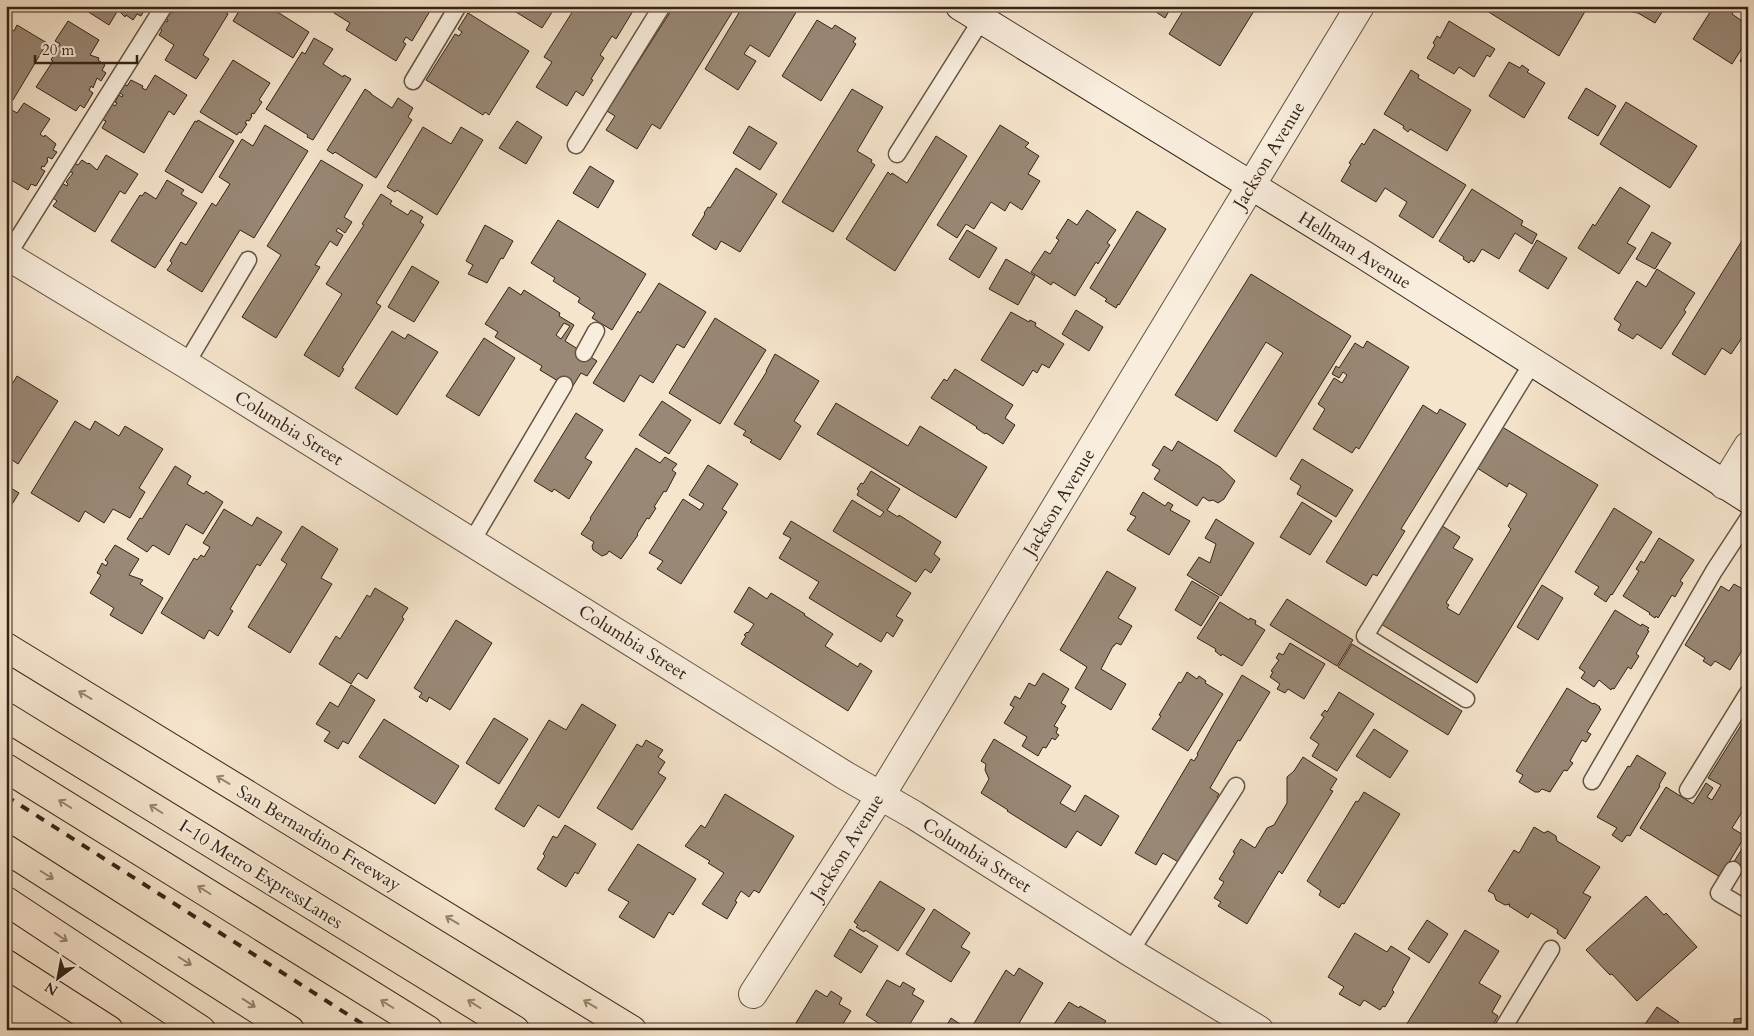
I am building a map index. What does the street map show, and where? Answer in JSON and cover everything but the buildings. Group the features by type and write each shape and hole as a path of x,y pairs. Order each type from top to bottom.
{"highway":[{"name":"San Bernardino Freeway","path":"6,647 632,1030"},
{"name":"I-10 Metro ExpressLanes","path":"6,718 515,1030"},
{"path":"6,768 428,1030"},
{"path":"6,849 290,1030"},
{"path":"6,901 201,1030"},
{"path":"6,964 109,1030"}],"street":[{"name":"Jackson Avenue","path":"754,994 881,795 1360,6"},
{"name":"Hellman Avenue","path":"971,13 1533,362 1748,499"},
{"name":"Columbia Street","path":"7,255 472,541 846,776 914,815 1130,952 1259,1030"},
{"path":"1724,485 1748,446"}],"lane":[{"path":"7,255 164,6"},
{"path":"413,81 458,6"},
{"path":"576,145 662,6"},
{"path":"897,154 971,13"},
{"path":"186,364 248,260"},
{"path":"584,353 596,331"},
{"path":"1466,699 1365,636 1533,362"},
{"path":"472,541 564,385"},
{"path":"1592,781 1714,571 1748,519"},
{"path":"1688,790 1748,693"},
{"path":"1130,952 1236,786"},
{"path":"1733,870 1719,893 1748,910"},
{"path":"1502,1030 1551,949"}],"railway":[{"path":"6,796 372,1030"}]}
